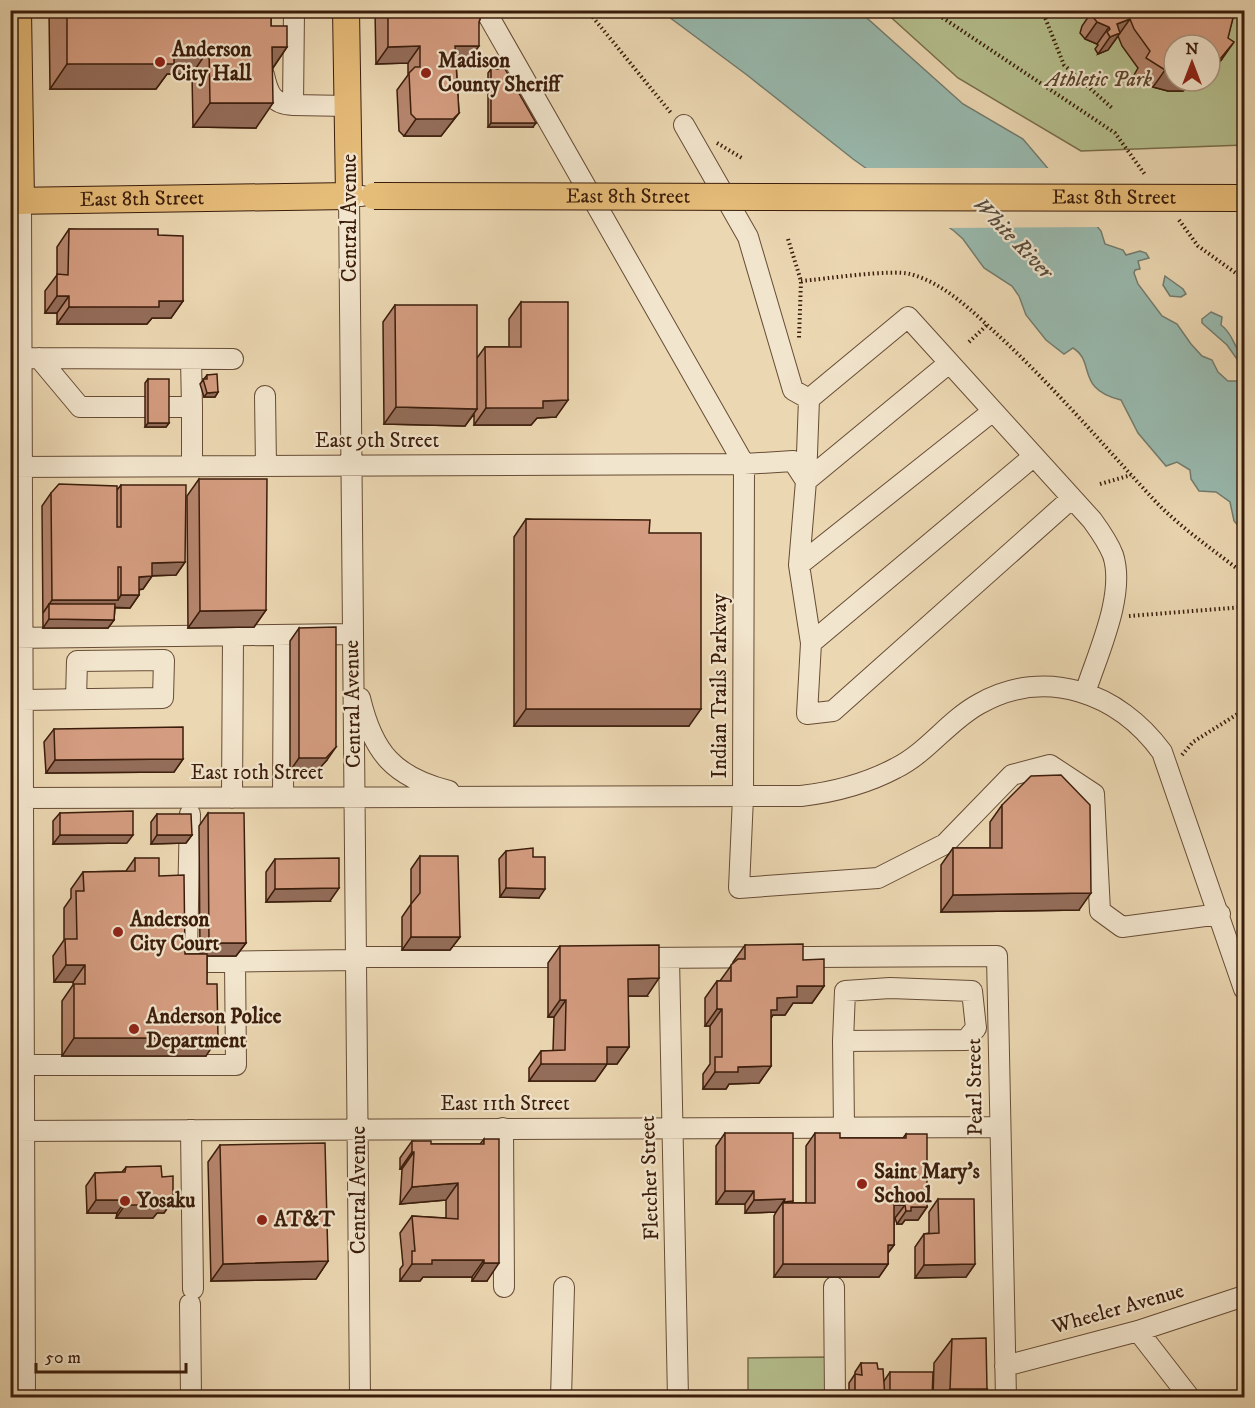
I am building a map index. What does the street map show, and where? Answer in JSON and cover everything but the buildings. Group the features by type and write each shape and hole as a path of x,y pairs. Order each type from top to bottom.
{"main road":[{"name":"Central Avenue","path":"346,10 348,106 362,196"},
{"path":"16,24 16,201"},
{"name":"East 8th Street","path":"16,201 362,196 1245,198"}],"street":[{"path":"485,10 744,464"},
{"path":"293,105 294,15"},
{"path":"272,36 294,15"},
{"path":"263,72 268,95 280,105 348,106"},
{"path":"684,125 748,237 793,390 809,399"},
{"name":"Central Avenue","path":"360,1398 351,466 362,196"},
{"path":"16,201 30,358 16,467 16,638 22,700 17,798 17,961 24,1065 17,1131 25,1398"},
{"path":"1072,498 833,711 807,714 811,643 799,565 806,481 809,399 909,317 1092,520 1113,555 1116,588 1085,693"},
{"path":"30,358 233,359"},
{"path":"30,358 81,407 192,407"},
{"path":"191,359 192,466"},
{"path":"806,481 949,363"},
{"path":"265,396 266,466"},
{"path":"799,565 993,411"},
{"path":"811,643 1034,456"},
{"name":"East 9th Street","path":"16,467 744,464 793,461 806,481"},
{"name":"Indian Trails Parkway","path":"744,464 743,797 801,796 859,785 898,768 927,747 963,715 1000,694 1035,687 1065,688 1085,693 1130,716 1153,739 1169,769 1245,989"},
{"path":"16,638 352,634"},
{"path":"232,798 233,635"},
{"path":"283,797 284,635"},
{"path":"22,700 163,698 164,660 77,661 76,699"},
{"path":"352,666 372,739 395,768 437,788 461,794 493,797"},
{"path":"743,797 739,888 878,878 945,844 1012,775 1050,765 1094,794 1100,911 1122,927 1220,914"},
{"name":"East 10th Street","path":"17,798 743,797"},
{"path":"190,798 187,951 190,959 199,962 235,962 356,958 669,958"},
{"name":"Pearl Street","path":"669,958 997,956 1006,1398"},
{"name":"Fletcher Street","path":"669,958 678,1398"},
{"path":"24,1065 236,1065 235,962"},
{"path":"843,1041 966,1040 976,1028 972,991 890,988 845,991 843,1041 844,1128"},
{"name":"East 11th Street","path":"17,1131 999,1127"},
{"path":"503,1128 504,1287"},
{"path":"191,1130 191,1398"},
{"path":"561,1398 564,1287"},
{"path":"834,1287 835,1398"},
{"name":"Wheeler Avenue","path":"1005,1366 1138,1330 1245,1296"},
{"path":"1138,1330 1190,1398"}],"path":[{"path":"587,10 684,125"},
{"path":"931,10 1115,133 1151,183"},
{"path":"1042,10 1064,65 1113,109"},
{"path":"714,141 742,158"},
{"path":"1178,219 1198,246 1245,279"},
{"path":"788,239 801,281 798,345"},
{"path":"801,281 909,273 936,285 987,325 1093,430 1158,503 1245,574"},
{"path":"969,342 987,325"},
{"path":"1100,484 1131,475"},
{"path":"1109,618 1245,607"},
{"path":"1169,769 1193,742 1245,710"}],"green space":[{"name":"Athletic Park","path":"884,11 1244,11 1244,145 1081,151 958,78"},
{"path":"827,1357 827,1397 748,1397 748,1358"}],"water":[{"name":"White River","path":"661,11 859,11 963,104 1023,139 1101,231 1105,244 1123,250 1126,255 1140,251 1146,253 1149,258 1138,261 1140,269 1135,270 1134,273 1138,284 1162,316 1177,324 1191,344 1202,356 1212,360 1218,372 1228,381 1244,381 1244,532 1234,521 1230,502 1216,492 1199,491 1191,479 1190,470 1177,462 1166,466 1138,433 1121,400 1097,389 1088,375 1080,354 1073,348 1064,354 1046,340 1026,315 1019,296 1012,286 984,268 963,239 853,159 747,75"},
{"path":"1165,276 1183,289 1186,294 1181,297 1170,296 1163,285"},
{"path":"1211,312 1222,317 1221,325 1229,333 1244,357 1244,369 1227,345 1202,323 1202,319"}],"pier":[{"path":"860,168 1051,168 1102,227 944,228"}],"place":[{"name":"Anderson City Hall","path":"160,62"},
{"name":"Madison County Sheriff","path":"426,73"},
{"name":"Anderson City Court","path":"118,932"},
{"name":"Anderson Police Department","path":"134,1029"},
{"name":"Saint Mary's School","path":"862,1184"},
{"name":"Yosaku","path":"125,1201"},
{"name":"AT&T","path":"262,1220"}]}
